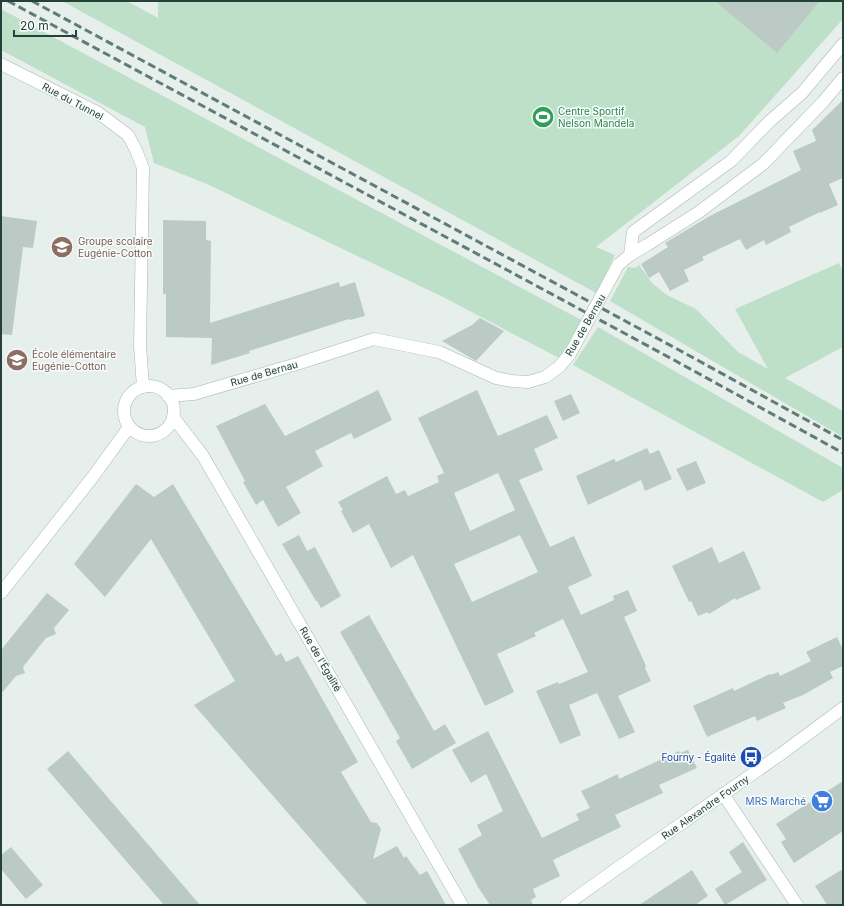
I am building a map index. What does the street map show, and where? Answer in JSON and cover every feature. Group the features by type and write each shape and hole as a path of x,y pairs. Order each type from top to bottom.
{"street":[{"path":"630,255 633,232 731,160 770,120 802,94 843,44"},
{"name":"Rue du Tunnel","path":"1,64 97,112 128,135 136,150 143,168 140,346 144,387"},
{"name":"Rue de Bernau","path":"168,396 194,394 300,363 374,339 439,352 496,378 512,382 528,382 545,377 558,367 570,354 618,265 630,255 699,212 763,164 823,102 843,78"},
{"path":"150,386 157,388 168,396 172,402 174,410 170,425 164,430 158,434 142,436 129,427 125,420 125,403 129,396 136,390 150,386"},
{"name":"Rue de l'Égalité","path":"173,417 203,456 462,905"},
{"path":"1,593 92,478 129,427"},
{"name":"Rue Alexandre Fourny","path":"568,904 781,754 843,708"},
{"path":"723,794 797,905"}],"green space":[{"name":"Centre Sportif Nelson Mandela","path":"62,1 127,1 158,18 158,1 843,1 843,19 739,136 596,247 615,255 596,293"},
{"path":"1,9 583,321 559,358 443,297 207,184 154,163 145,127 1,50"},
{"path":"839,263 843,271 843,347 785,378 843,411 843,437 610,301 628,267 635,268 639,265 653,284 667,295 696,309 738,352 768,369 735,309"},
{"path":"598,327 843,468 843,490 823,502 573,365"}],"building":[{"path":"715,1 820,1 777,53"},
{"path":"843,100 843,178 829,184 838,205 789,227 791,232 766,245 764,240 746,250 740,239 702,257 704,260 684,270 689,281 670,291 659,272 649,278 641,264 668,247 665,243 708,217 801,170 793,151 816,141 812,130"},
{"path":"1,216 37,221 33,248 23,247 12,335 1,334"},
{"path":"163,220 206,221 206,240 211,241 210,323 339,282 340,287 355,282 365,316 349,319 249,351 250,353 211,365 212,338 166,337 166,294 163,294"},
{"path":"480,318 504,331 476,361 442,341 472,325"},
{"path":"378,390 392,420 354,439 351,433 315,451 323,466 286,487 301,513 278,527 263,500 256,505 243,482 245,481 216,426 265,404 285,436"},
{"path":"477,390 498,436 547,415 558,438 534,449 543,470 519,480 550,547 574,536 592,576 568,587 581,615 614,600 613,596 628,590 637,611 624,617 646,666 645,668 651,681 618,696 635,732 619,739 597,693 569,705 581,735 560,744 536,691 558,682 559,684 588,672 563,619 534,633 536,636 497,654 514,692 485,706 413,555 391,568 369,524 353,533 341,511 343,510 338,502 387,476 396,494 405,490 408,496 439,482 437,476 444,473 418,418","holes":["498,473 515,510 470,531 454,493","520,535 538,572 472,602 454,564"]},
{"path":"571,394 580,413 563,421 554,401"},
{"path":"647,448 650,454 659,450 672,479 645,491 641,480 588,505 576,476 614,459 616,462"},
{"path":"696,461 706,483 687,491 676,469"},
{"path":"136,484 154,497 173,484 276,656 281,653 286,662 298,656 358,762 341,772 371,822 377,823 381,829 373,859 397,846 404,858 406,856 420,875 427,871 446,905 368,905 194,705 235,681 151,539 105,597 74,564"},
{"path":"299,535 307,551 315,547 341,596 321,608 282,544"},
{"path":"712,547 719,563 744,551 761,589 736,600 735,598 709,614 708,612 698,616 691,601 689,602 672,566"},
{"path":"47,593 69,610 54,628 56,634 46,638 23,667 25,673 16,676 1,694 1,650"},
{"path":"369,615 434,731 445,724 456,743 412,769 396,741 400,738 340,632"},
{"path":"837,637 843,650 843,666 830,672 833,678 803,695 783,703 786,708 757,721 755,716 707,737 693,706 733,688 734,691 770,674 771,675 778,672 780,676 811,661 806,652"},
{"path":"488,731 542,838 579,820 576,814 590,808 581,791 618,774 619,779 679,751 680,753 688,750 697,768 659,785 663,793 615,815 621,827 553,860 560,876 533,889 536,897 531,900 533,905 490,905 478,887 458,849 482,835 477,825 503,811 486,774 471,783 452,750"},
{"path":"68,751 200,905 164,905 47,769"},
{"path":"843,781 843,831 794,863 781,842 786,839 776,824"},
{"path":"743,842 767,880 725,905 715,889 742,872 729,852"},
{"path":"11,847 43,885 26,899 1,869 1,855"},
{"path":"843,869 843,905 827,905 815,886"},
{"path":"692,870 708,896 695,905 639,905"}],"railway":[{"path":"8,1 674,360 843,453"},
{"path":"32,1 843,440"}],"place":[{"name":"Centre Sportif Nelson Mandela","path":"543,117"},
{"name":"Groupe scolaire Eugénie-Cotton","path":"62,247"},
{"name":"École élémentaire Eugénie-Cotton","path":"17,360"},
{"name":"Fourny - Égalité","path":"751,757"},
{"name":"MRS Marché","path":"822,801"}]}
